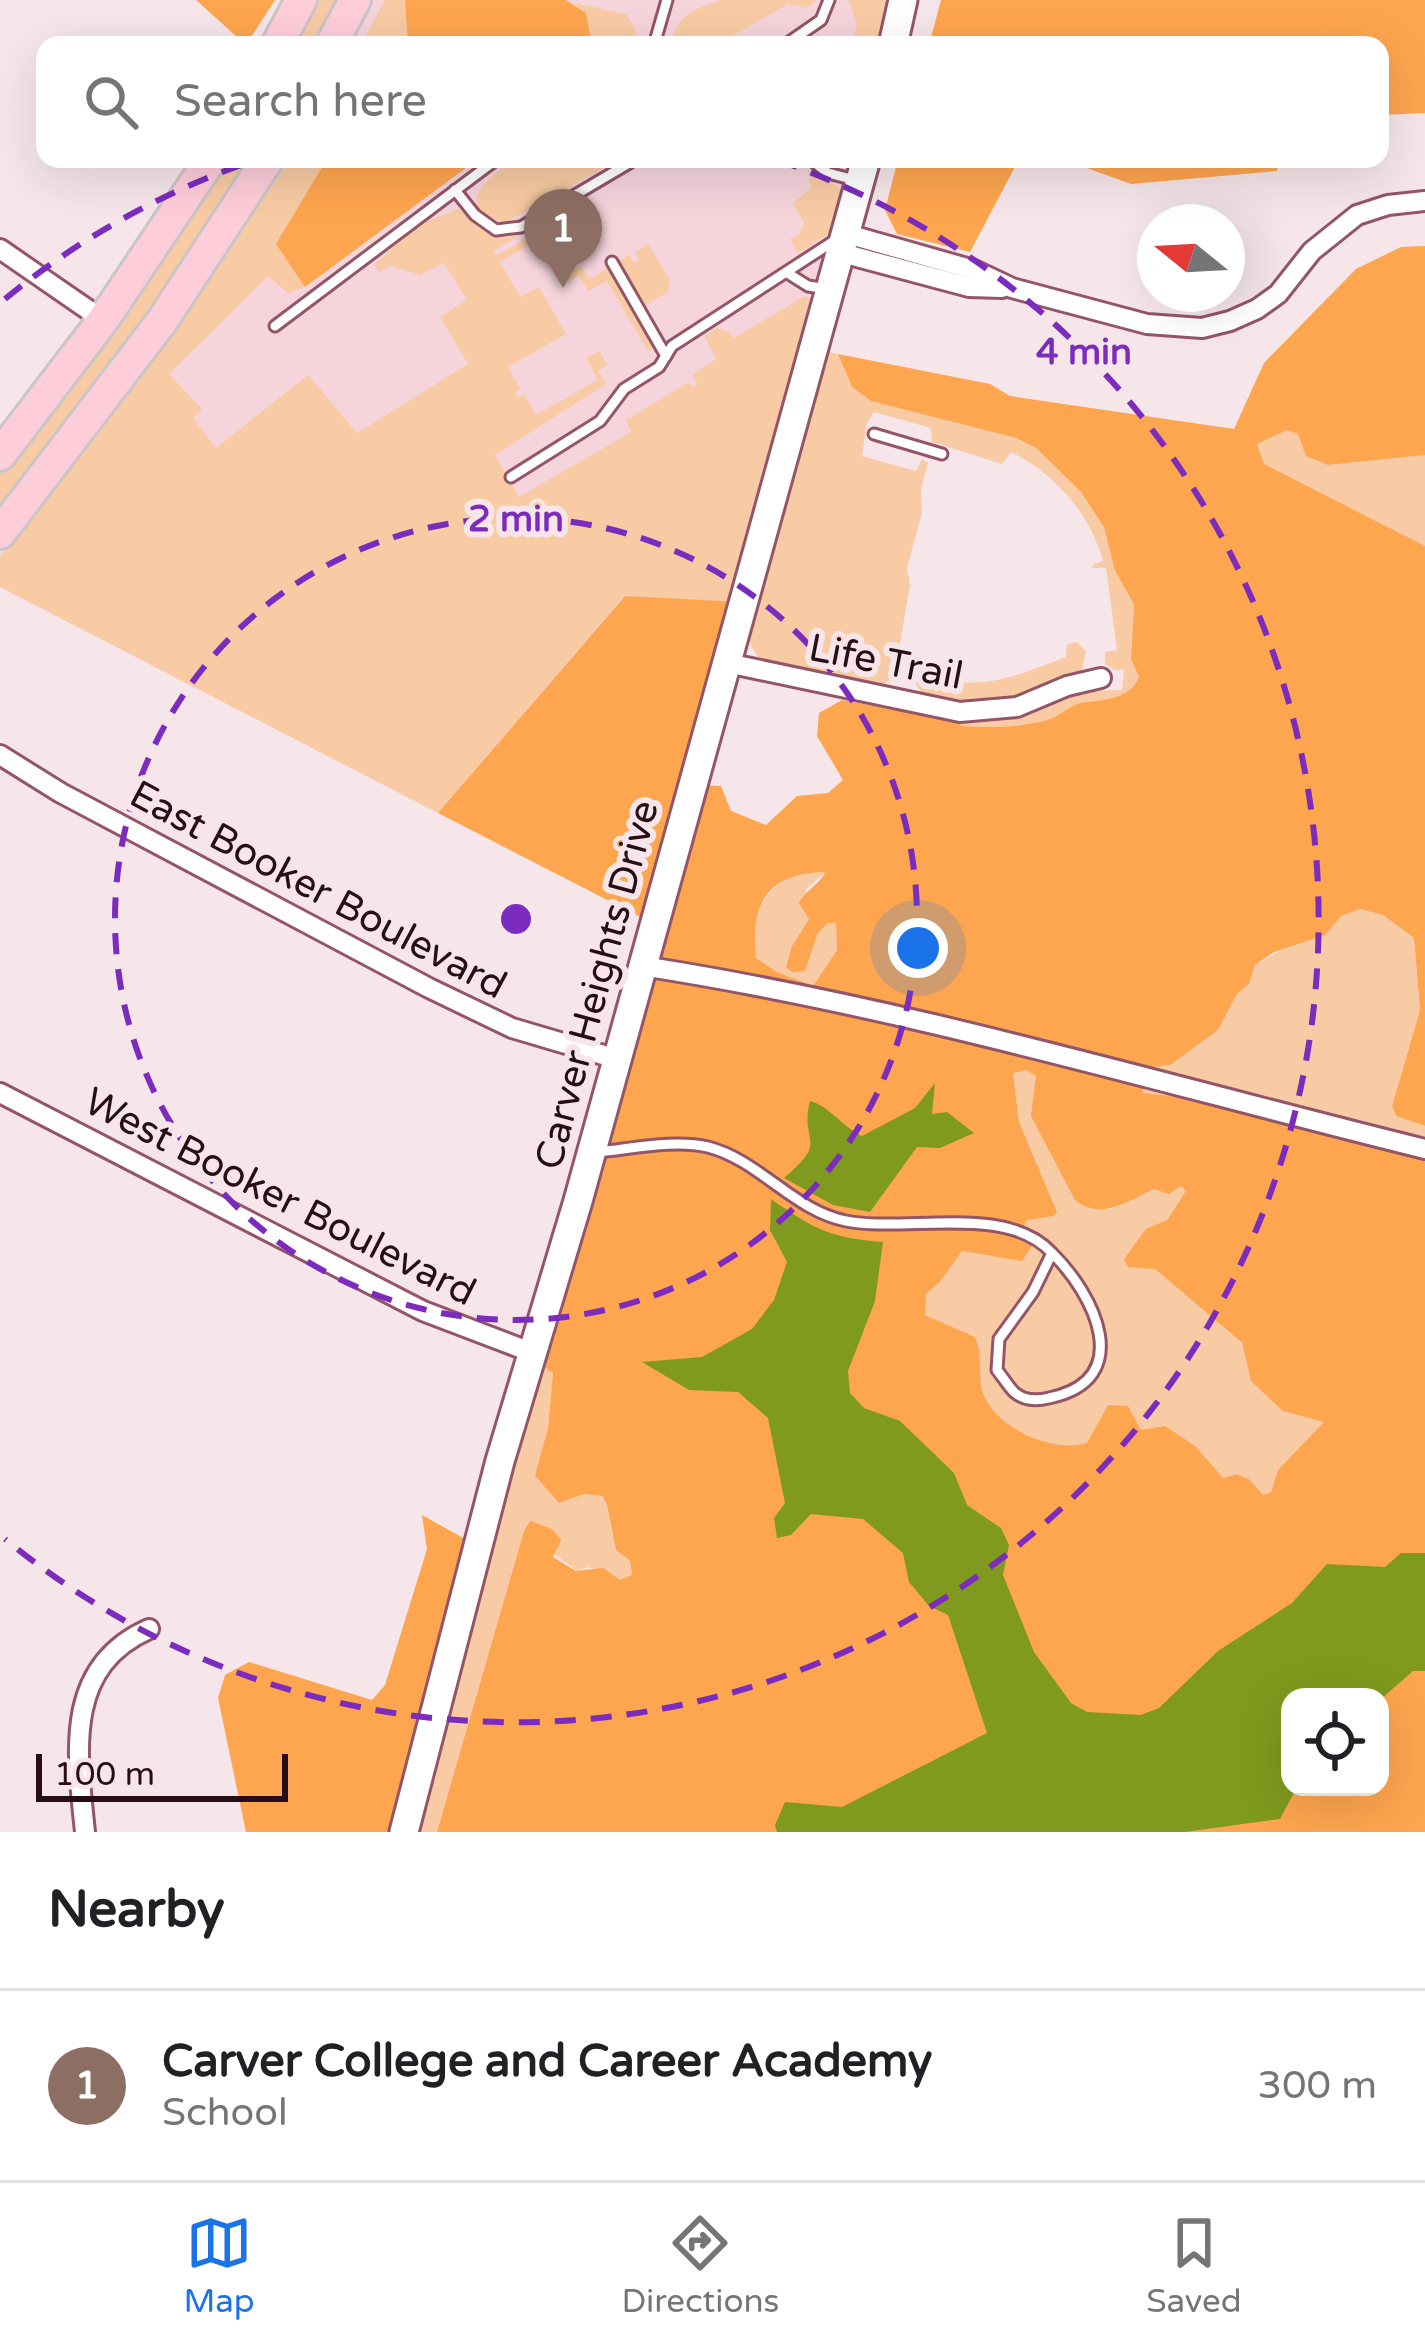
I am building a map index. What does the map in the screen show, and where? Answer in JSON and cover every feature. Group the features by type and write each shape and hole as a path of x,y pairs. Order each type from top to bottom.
{"main road":[{"path":"282,36 301,0"},
{"path":"336,36 355,0"},
{"path":"0,455 103,320 205,168"},
{"path":"0,532 162,321 262,168"}],"street":[{"path":"895,36 904,0"},
{"name":"Carver Heights Drive","path":"404,1832 500,1461 592,1152 863,170"},
{"path":"844,243 974,270 1012,288 1147,324 1202,328 1257,309 1279,293 1323,241 1358,215 1388,205 1425,201"},
{"path":"0,249 103,320"},
{"name":"Life Trail","path":"727,664 960,712 1017,707 1101,678"},
{"name":"East Booker Boulevard","path":"0,755 62,793 429,988 512,1028 617,1059"},
{"path":"642,965 948,1029 1207,1090 1425,1149"},
{"name":"West Booker Boulevard","path":"0,1093 423,1311 533,1352"},
{"path":"85,1832 77,1756 78,1725 88,1690 107,1658 125,1640 149,1629"}],"lane":[{"path":"657,36 667,0"},
{"path":"798,36 821,20 829,0"},
{"path":"275,326 485,168"},
{"path":"455,190 475,215 496,230 521,227 621,168"},
{"path":"822,168 828,173 863,170"},
{"path":"511,477 601,421 624,389 659,367 672,346 789,274 808,255 844,243"},
{"path":"612,262 667,356"},
{"path":"789,274 808,286 831,290"},
{"path":"874,434 941,454"},
{"path":"592,1152 706,1146 807,1206 844,1221 1007,1228 1030,1235 1052,1253 1075,1276 1100,1326 1099,1354 1091,1376 1064,1395 1035,1401 1016,1395 997,1370 999,1339 1033,1292 1052,1253"}],"shaded area":[{"path":"196,0 275,0 252,36 236,36"},
{"path":"309,0 338,0 322,36 289,36"},
{"path":"356,0 902,0 892,36 337,36"},
{"path":"385,0 405,0 407,36 366,36"},
{"path":"405,0 566,0 586,13 590,36 407,36"},
{"path":"723,0 817,0 807,8 788,4 732,36 673,36 688,14"},
{"path":"848,0 892,0 884,36 854,36 857,24"},
{"path":"941,0 1425,0 1425,113 1389,115 1389,36 931,36"},
{"path":"574,3 625,14 635,36 590,36 586,13"},
{"path":"212,168 246,168 97,390 0,510 0,465"},
{"path":"263,168 858,168 742,602 625,596 438,813 0,587 0,535"},
{"path":"285,168 322,168 276,244 305,287 288,293 268,276 169,374 202,409 193,418 216,448 308,375 357,433 468,364 440,317 467,300 444,263 420,275 390,266 379,272 374,265 418,225 458,209 488,233 519,236 493,251 496,256 527,238 539,239 500,262 520,297 539,287 566,334 508,367 520,389 515,392 518,397 524,395 536,415 598,380 586,358 600,351 607,365 598,371 606,384 495,455 519,497 631,432 626,420 689,382 692,387 697,384 692,375 716,359 705,336 716,328 734,338 805,296 815,302 734,602 624,596 438,813 0,587 0,557 100,432"},
{"path":"322,168 466,168 305,287 276,244"},
{"path":"503,168 604,168 505,223 488,216 476,201"},
{"path":"896,168 1014,168 970,252 897,234 885,210"},
{"path":"1087,168 1278,168 1277,171 1131,184"},
{"path":"808,170 839,187 845,200 836,229 798,253 790,239 800,234 804,222 793,203 811,188"},
{"path":"648,244 670,280 668,292 644,306 618,262 629,255 634,263 639,259 635,252"},
{"path":"1425,246 1425,455 1328,465 1306,456 1298,434 1287,430 1257,444 1264,464 1425,546 1425,1126 1396,1116 1392,1106 1420,1010 1414,938 1383,915 1360,909 1341,916 1325,935 1274,952 1255,965 1249,984 1237,994 1218,1030 1170,1065 1145,1068 1143,1093 1208,1100 1425,1157 1425,1832 437,1832 530,1521 552,1529 561,1540 553,1557 576,1571 603,1568 620,1580 632,1575 630,1561 616,1550 602,1496 584,1494 559,1503 535,1476 548,1428 553,1373 539,1363 700,785 721,786 731,811 766,825 797,796 828,793 843,780 817,736 819,713 842,700 960,722 961,726 1015,726 1052,718 1077,704 1122,695 1139,677 1131,659 1134,604 1115,571 1104,527 1081,492 1036,448 1016,438 871,401 852,387 838,354 990,384 1010,396 1234,429 1264,363 1356,269 1401,247","holes":["825,872 799,903 809,919 792,946 786,967 792,972 805,971 818,933 828,923 836,923 837,950 813,986 756,958 756,922 766,895 776,885","1027,1070 1036,1076 1031,1116 1075,1200 1105,1209 1154,1189 1169,1194 1181,1186 1186,1191 1167,1220 1146,1229 1124,1259 1128,1267 1155,1269 1242,1343 1251,1381 1283,1411 1324,1422 1278,1470 1271,1492 1263,1495 1249,1479 1236,1474 1223,1478 1195,1446 1165,1426 1141,1430 1128,1406 1108,1405 1087,1443 1058,1444 1027,1435 1000,1417 983,1393 975,1337 925,1315 926,1294 962,1251 1022,1261 1032,1245 1023,1228 1027,1220 1057,1212 1019,1122 1013,1073"]},
{"path":"581,266 589,279 610,267 655,347 648,351 607,281 588,291 579,276 568,282 564,276"},
{"path":"819,350 838,354 852,387 871,401 1016,438 1036,448 1081,492 1104,527 1115,571 1134,604 1131,659 1139,677 1135,685 1115,698 1077,705 1036,723 960,726 960,722 1004,718 1080,695 1122,690 1124,670 1105,664 1105,652 1117,650 1106,568 1092,568 1103,561 1089,527 1069,497 1042,471 1011,452 1002,464 932,442 931,428 874,412 867,423 862,456 916,471 922,459 928,463 921,488 922,513 907,568 910,585 894,678 876,687 766,664 759,658 749,637 749,603"},
{"path":"1286,429 1298,433 1328,465 1425,455 1425,546 1264,464 1257,443"},
{"path":"625,596 742,602 652,923 438,813"},
{"path":"1077,642 1086,651 1082,670 1025,695 984,701 923,696 913,678 919,662 929,664 929,678 967,683 999,680 1066,657 1067,644"},
{"path":"797,872 826,872 806,889 809,919 792,946 805,971 818,933 836,922 837,950 813,986 756,958 760,907"},
{"path":"1360,909 1383,915 1414,938 1420,1010 1392,1106 1396,1116 1425,1126 1425,1157 1143,1094 1145,1068 1218,1030 1237,994 1249,984 1255,965"},
{"path":"1027,1070 1036,1075 1109,1210 1154,1189 1181,1186 1186,1191 1167,1220 1155,1269 1242,1344 1251,1381 1325,1423 1278,1470 1271,1492 1262,1495 1249,1479 1236,1474 1223,1478 1159,1428 1141,1430 1128,1406 1108,1406 1088,1443 1059,1444 1028,1435 990,1406 983,1393 975,1337 925,1315 926,1293 962,1251 1023,1228 1027,1220 1057,1212 1019,1122 1013,1072"},
{"path":"935,1083 932,1114 947,1112 974,1133 940,1148 917,1147 870,1212 833,1205 784,1178 810,1148 810,1101 862,1136 915,1108"},
{"path":"771,1199 823,1230 883,1242 875,1301 848,1371 850,1393 864,1408 900,1421 954,1473 967,1505 1001,1528 1009,1545 1003,1575 1034,1652 1071,1703 1087,1712 1141,1715 1159,1708 1218,1651 1292,1603 1327,1564 1385,1567 1401,1553 1425,1553 1425,1671 1413,1671 1389,1692 1389,1688 1281,1688 1281,1796 1292,1796 1280,1819 1185,1832 777,1832 775,1825 785,1802 842,1807 987,1733 948,1615 929,1606 909,1582 903,1553 863,1519 811,1514 791,1535 777,1538 774,1518 785,1503 768,1418 738,1392 689,1390 642,1362 702,1357 752,1329 774,1300 787,1262 770,1230"},
{"path":"539,1363 553,1373 548,1428 536,1477 559,1503 584,1494 601,1496 616,1550 630,1561 632,1575 620,1581 588,1567 577,1571 524,1531 437,1832 410,1832"},
{"path":"422,1515 472,1543 391,1832 246,1832 218,1698 225,1675 249,1662 372,1700 385,1685 427,1549"}],"place":[{"name":"Carver College and Career Academy","path":"563,288"}]}
